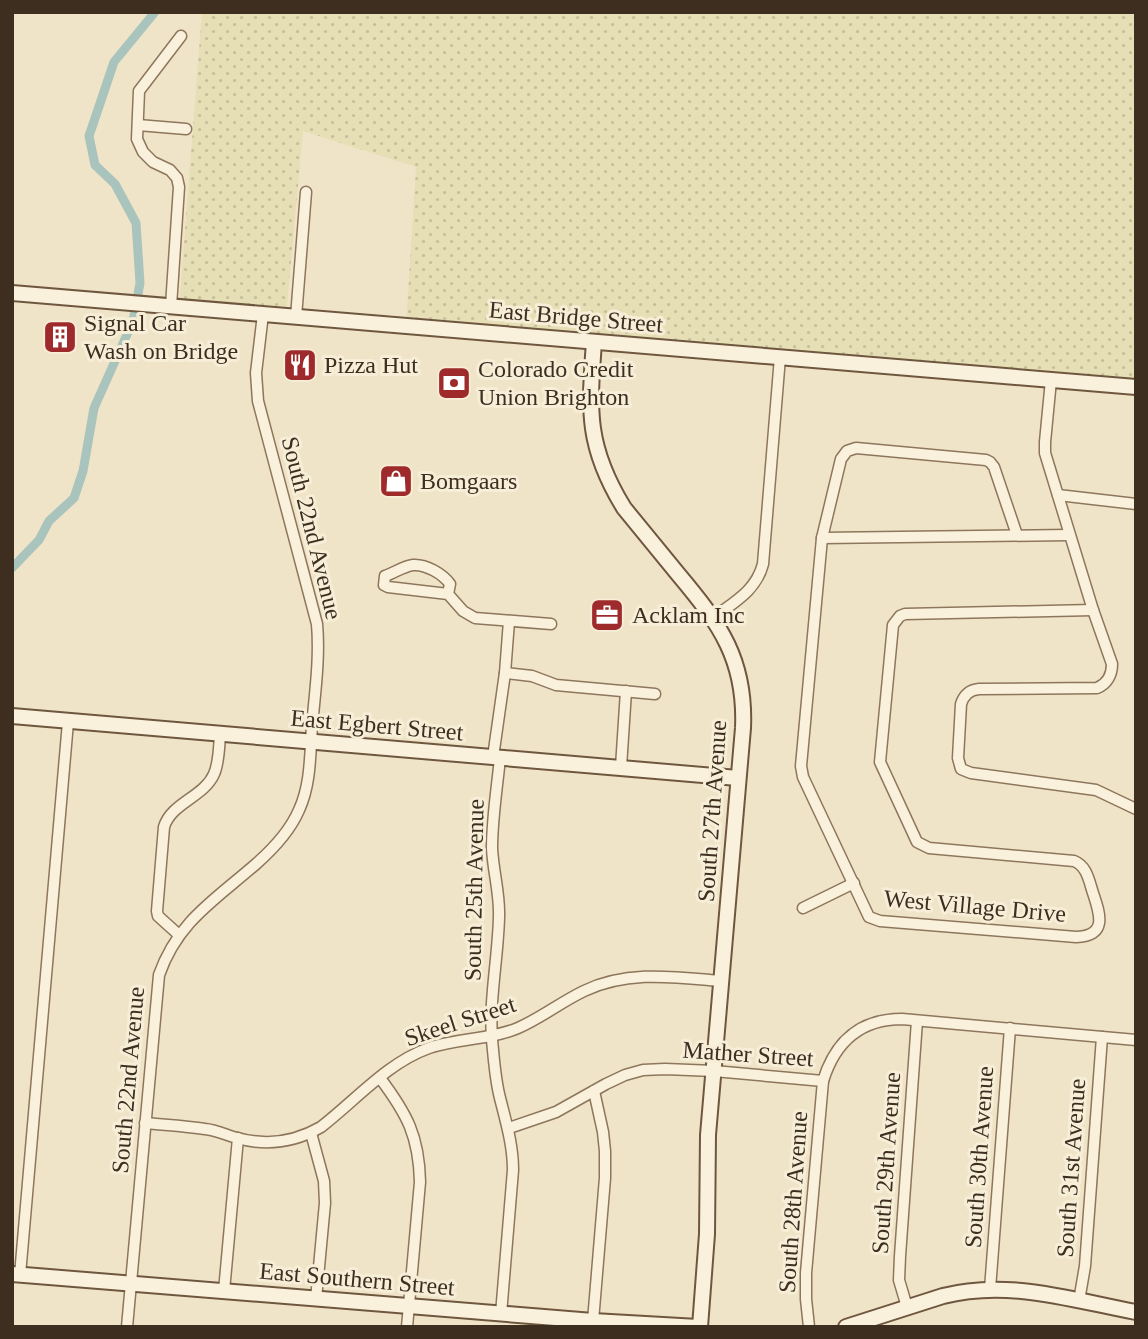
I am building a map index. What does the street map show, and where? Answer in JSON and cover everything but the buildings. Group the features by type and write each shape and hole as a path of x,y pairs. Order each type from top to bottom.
{"main road":[{"name":"East Bridge Street","path":"12,293 1136,387"},
{"name":"South 27th Avenue","path":"594,342 590,417 597,453 605,474 624,508 713,618 726,638 741,684 743,718 708,1135 707,1234 699,1327"},
{"name":"East Egbert Street","path":"12,716 738,778"},
{"name":"East Southern Street","path":"16,1274 501,1314 699,1327"},
{"path":"846,1327 956,1292 990,1289 1028,1291 1136,1312"}],"street":[{"path":"171,306 179,187 177,177 170,170 153,162 143,152 137,139 139,91 181,36"},
{"path":"138,125 186,129"},
{"path":"296,317 306,192"},
{"name":"South 22nd Avenue","path":"127,1327 157,986 165,960 179,935 201,910 269,852 289,828 305,795 317,662 317,624 258,401 256,373 262,314"},
{"path":"713,618 752,588 763,565 780,358"},
{"path":"1051,380 1045,453 1112,670 1107,681 1097,688 969,691 962,699 960,711 959,765 971,773 1096,790 1136,809"},
{"name":"West Village Drive","path":"1017,535 994,467 986,460 856,448 847,451 841,458 822,538 801,771 867,915 880,921 1076,937 1091,935 1096,931 1100,916 1085,870 1079,863 924,847 917,842 880,759 893,625 900,617 905,614 1093,610"},
{"path":"1058,495 1136,504"},
{"path":"822,538 1069,535"},
{"path":"448,594 450,584 444,576 424,566 412,565 385,576 384,585 388,587 448,594 468,615 475,618 551,624"},
{"name":"South 25th Avenue","path":"501,1314 513,1156 495,1074 492,1035 499,918 492,838 496,758 509,621"},
{"path":"505,673 532,676 556,685 655,694"},
{"path":"621,767 626,691"},
{"path":"16,1274 68,722"},
{"path":"179,935 158,916 157,911 163,827 168,816 209,781 216,766 220,735"},
{"path":"803,908 854,883"},
{"name":"Skeel Street","path":"145,1123 206,1129 253,1141 278,1142 294,1139 311,1133 407,1058 428,1048 517,1028 581,992 619,979 653,976 721,981"},
{"name":"Mather Street","path":"509,1128 556,1112 625,1075 643,1070 714,1071 823,1081 835,1052 849,1038 871,1024 884,1020 902,1019 1136,1040"},
{"name":"South 29th Avenue","path":"907,1307 900,1286 900,1256 917,1021"},
{"name":"South 30th Avenue","path":"990,1289 1010,1028"},
{"name":"South 31st Avenue","path":"1079,1301 1085,1266 1102,1037"},
{"path":"380,1078 408,1118 417,1150 420,1182 407,1327"},
{"name":"South 28th Avenue","path":"809,1327 806,1273 823,1081"},
{"path":"593,1321 605,1164 603,1132 594,1091"},
{"path":"311,1133 324,1181 326,1203 316,1299"},
{"path":"223,1291 238,1138"}],"shaded area":[{"path":"202,12 1136,12 1136,387 406,326 416,167 303,131 286,316 179,307"}],"waterway":[{"path":"12,568 39,540 49,521 74,498 83,471 94,408 133,321 140,283 136,223 115,184 95,165 89,136 114,62 155,12"}],"place":[{"name":"Signal Car Wash on Bridge","path":"60,337"},
{"name":"Pizza Hut","path":"300,365"},
{"name":"Colorado Credit Union Brighton","path":"454,383"},
{"name":"Bomgaars","path":"396,481"},
{"name":"Acklam Inc","path":"607,615"}]}
